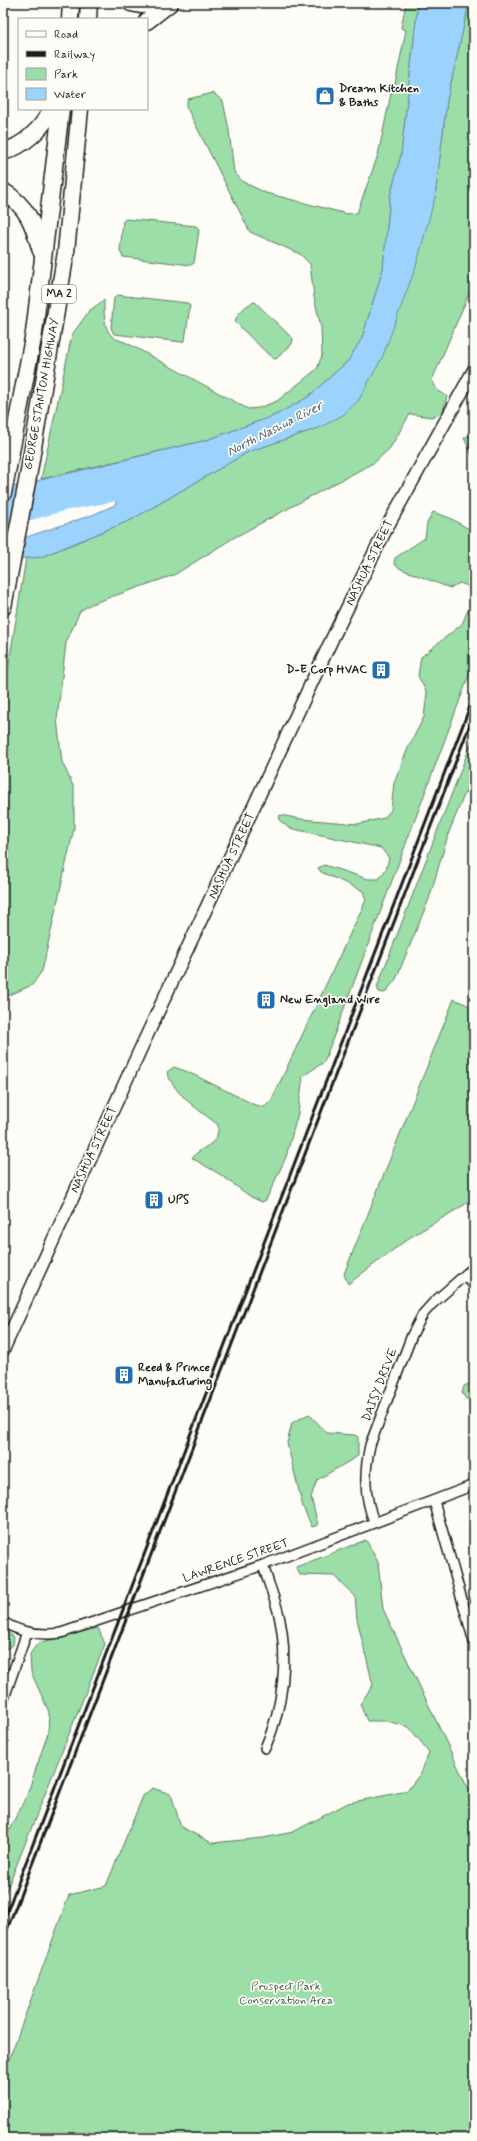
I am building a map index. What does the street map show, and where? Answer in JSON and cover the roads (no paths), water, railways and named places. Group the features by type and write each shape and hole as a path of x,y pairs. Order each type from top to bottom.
{"highway":[{"path":"70,18 71,3"},
{"path":"88,18 89,3"},
{"path":"131,3 154,3"},
{"path":"148,20 170,3"},
{"path":"3,152 16,147 33,135 49,115 51,110"},
{"name":"GEORGE STANTON HIGHWAY","path":"4,486 34,333 61,110"},
{"name":"GEORGE STANTON HIGHWAY","path":"3,607 28,477 66,252 80,110"},
{"path":"78,130 85,110"},
{"path":"3,191 24,209 32,221 38,236 43,264"}],"main road":[{"name":"NASHUA STREET","path":"3,1350 140,1050 336,632 388,525 474,370"}],"street":[{"name":"DAISY DRIVE","path":"374,1522 367,1503 365,1484 366,1464 370,1445 417,1324 433,1303 474,1267"},
{"path":"464,1276 474,1285"},
{"name":"LAWRENCE STREET","path":"3,1622 27,1632 50,1635 61,1633 263,1565 474,1485"},
{"path":"434,1501 474,1642"},
{"path":"263,1565 279,1615 283,1642 280,1699 274,1727 265,1748"},
{"path":"3,1701 5,1689 27,1632"}],"water":[{"path":"418,3 469,3 447,100 435,197 416,266 382,358 358,401 343,415 321,427 248,452 131,520 41,557 3,560 3,545 92,515 115,505 119,495 110,488 99,486 3,510 3,489 207,440 276,415 308,397 348,361 362,338 383,269 390,197 401,155"}],"waterway":[{"name":"North Nashua River","path":"3,518 60,502 141,487"}],"railway":[{"path":"470,700 474,685"},
{"path":"3,1922 474,696"},
{"path":"3,1940 474,714"}],"place":[{"name":"Dream Kitchen & Baths","path":"325,96"},
{"name":"D-E Corp HVAC","path":"381,670"},
{"name":"New England Wire","path":"266,1000"},
{"name":"UPS","path":"154,1200"},
{"name":"Reed & Prince Manufacturing","path":"124,1375"}],"park label":[{"name":"Prospect Park Conservation Area","path":"286,1994"}]}
